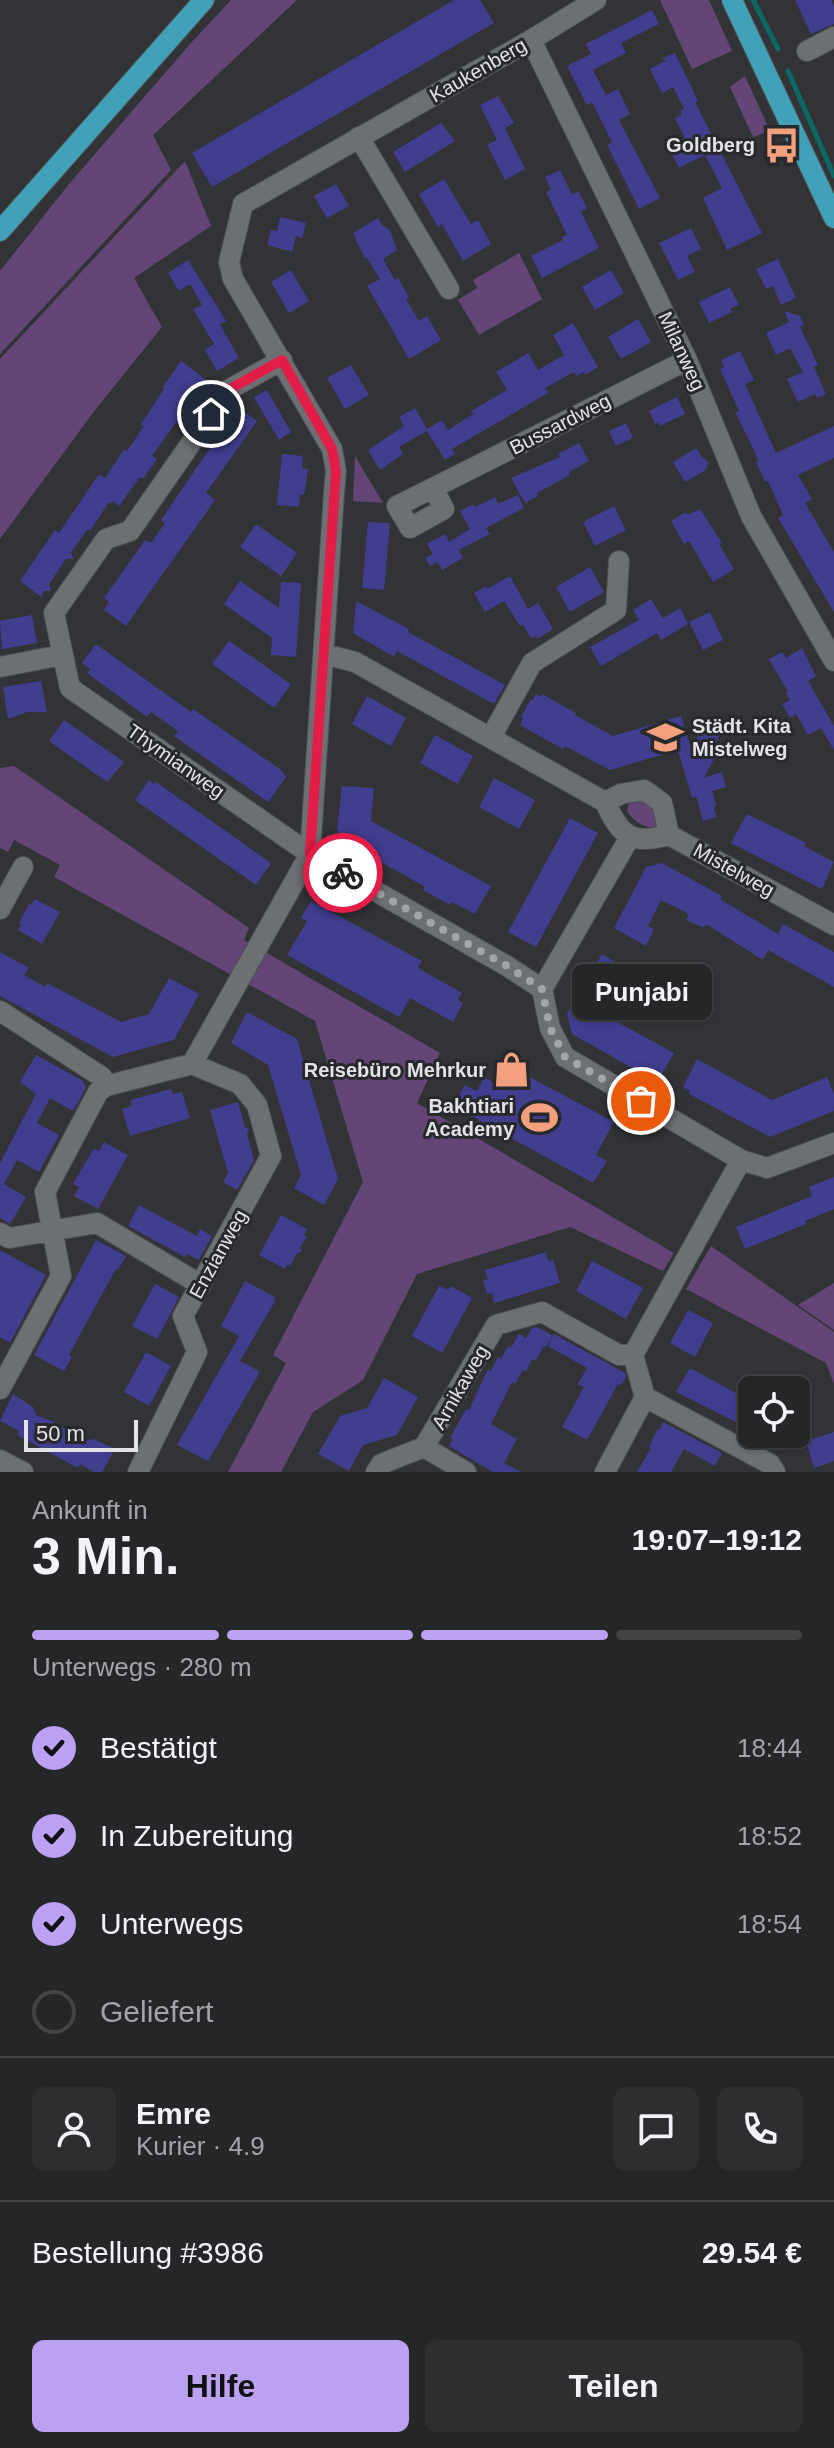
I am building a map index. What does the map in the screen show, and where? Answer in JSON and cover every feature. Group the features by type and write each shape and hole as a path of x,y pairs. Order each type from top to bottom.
{"main road":[{"path":"0,231 204,0"},
{"path":"732,0 834,218"}],"street":[{"name":"Kaukenberg","path":"310,854 335,459 282,360 233,279 229,262 243,204 596,0"},
{"path":"807,51 834,37"},
{"name":"Milanweg","path":"531,40 687,360 751,516 834,661"},
{"path":"359,137 449,289"},
{"name":"Thymianweg","path":"282,360 228,390 130,531 106,539 54,613 70,688 310,854"},
{"name":"Bussardweg","path":"433,488 687,360"},
{"path":"491,737 532,663 616,610 619,561"},
{"path":"324,654 355,662 605,802 614,821 630,837 542,989 550,1028 565,1057 741,1160 767,1168 834,1143"},
{"path":"0,667 62,655"},
{"path":"605,802 621,794 644,790 662,803 669,835"},
{"name":"Mistelweg","path":"630,837 649,840 669,835 834,925"},
{"path":"0,1389 61,1276 45,1192 98,1092 106,1086 192,1064 310,854 542,989"},
{"path":"0,909 23,867"},
{"path":"0,1011 102,1077 106,1086"},
{"name":"Enzianweg","path":"138,1472 197,1352 183,1316 271,1156 257,1105 240,1084 192,1064"},
{"path":"605,1472 645,1397 633,1355 741,1160"},
{"path":"0,1233 9,1238 97,1223 201,1285"},
{"name":"Arnikaweg","path":"376,1472 381,1464 424,1447 496,1325 542,1312 619,1355 633,1355"},
{"path":"645,1397 770,1464 775,1472"},
{"path":"424,1447 466,1472"},
{"path":"0,1460 23,1472"}],"shaded area":[{"path":"231,0 297,0 153,135 171,170 0,354 0,271 69,184"},
{"path":"660,0 709,0 732,51 692,69"},
{"path":"745,76 770,131 753,137 730,87"},
{"path":"185,161 211,226 134,278 162,327 95,410 0,539 0,359"},
{"path":"519,253 542,299 479,335 458,300 477,288 473,280"},
{"path":"355,456 383,503 353,501"},
{"path":"14,766 249,928 244,940 440,1053 417,1103 674,1253 663,1271 570,1227 417,1274 363,1380 313,1412 281,1472 228,1472 286,1363 273,1355 363,1182 315,1021 54,877 60,865 14,840 8,852 0,848 0,768"},
{"path":"647,798 656,804 660,826 641,824 627,811 629,804"},
{"path":"711,1246 834,1332 834,1384 826,1363 686,1289"},
{"path":"834,1283 834,1330 798,1305"}],"building":[{"path":"454,0 480,0 494,23 212,187 192,153"},
{"path":"795,0 831,0 834,24 811,34"},
{"path":"652,10 659,24 621,43 626,53 593,70 606,95 618,89 630,114 619,120 660,198 639,209 607,145 612,142 592,102 587,105 567,66 591,54 586,44"},
{"path":"675,53 698,101 695,102 762,233 727,250 703,198 722,188 705,155 679,168 670,151 687,143 675,118 682,115 680,111 684,109 673,87 662,93 650,69"},
{"path":"498,96 514,123 505,128 525,169 505,180 487,145 497,140 480,105"},
{"path":"441,123 455,141 405,172 393,152"},
{"path":"560,170 572,195 578,191 587,208 581,212 599,248 542,278 531,256 567,235 546,192 551,190 545,177"},
{"path":"444,179 471,224 478,220 491,244 463,261 442,224 438,227 419,194"},
{"path":"336,184 349,206 327,218 314,196"},
{"path":"280,217 306,223 302,238 296,236 292,252 267,245 271,230 277,231"},
{"path":"378,218 390,230 397,250 383,259 395,280 398,278 419,321 427,316 441,340 409,359 367,286 380,279 364,257 353,233"},
{"path":"691,228 701,249 687,256 695,272 678,280 659,243"},
{"path":"778,259 796,298 781,305 773,286 766,289 756,269"},
{"path":"188,260 226,321 220,325 239,358 217,371 205,350 214,344 193,309 202,305 190,284 179,291 168,273"},
{"path":"291,270 309,301 289,313 271,282"},
{"path":"611,270 624,293 595,310 582,287"},
{"path":"730,287 739,305 730,309 732,312 709,323 699,302"},
{"path":"784,311 800,316 804,325 800,327 818,365 814,367 826,394 817,398 815,394 798,402 787,379 803,372 790,348 776,355 766,333 789,322"},
{"path":"638,319 651,342 621,359 608,337"},
{"path":"573,323 598,367 585,375 584,372 576,376 574,372 545,388 548,393 452,449 455,454 445,460 427,431 399,447 403,454 380,470 368,450 404,426 399,417 415,408 427,429 442,420 448,430 473,414 471,411 507,390 496,372 528,353 538,370 564,355 553,335"},
{"path":"740,351 754,380 745,384 776,453 834,426 834,458 798,475 812,499 805,503 834,552 834,612 778,518 783,515 735,412 739,411 720,369 724,367 721,360"},
{"path":"181,361 206,380 152,456 157,459 143,479 140,477 119,506 113,501 111,504 109,502 90,531 88,529 71,552 73,559 66,559 49,584 51,591 44,591 41,597 20,581 55,530 59,533 99,474 105,478 124,449 127,451 144,426 141,424 162,388"},
{"path":"351,365 369,395 345,409 327,378"},
{"path":"267,390 291,432 279,440 254,397"},
{"path":"677,397 685,414 660,426 658,422 655,424 649,411"},
{"path":"238,407 257,421 206,493 215,500 126,626 104,610 109,602 104,598 145,540 151,543 165,523 161,520"},
{"path":"626,423 633,438 616,446 609,431"},
{"path":"579,443 589,461 525,503 511,478 560,457 558,454"},
{"path":"696,448 708,462 706,470 685,482 673,462"},
{"path":"282,454 303,456 302,468 308,469 299,507 277,505"},
{"path":"518,495 524,508 486,528 490,534 459,550 463,558 442,570 437,562 430,566 425,558 433,554 427,544 445,534 449,542 470,529 460,511 495,497 498,504"},
{"path":"614,506 626,530 595,546 583,522"},
{"path":"700,509 734,569 713,582 689,541 684,544 671,521 686,512 688,515"},
{"path":"368,522 390,523 384,590 362,588"},
{"path":"256,524 297,553 281,576 240,547"},
{"path":"590,567 604,592 570,612 556,587"},
{"path":"510,576 528,609 538,603 553,629 537,639 536,636 531,638 523,625 520,626 504,601 485,612 474,593"},
{"path":"240,581 279,608 281,582 301,583 296,657 271,655 272,638 224,604"},
{"path":"651,599 663,618 680,608 688,624 661,640 657,633 601,666 590,647 639,620 633,610"},
{"path":"356,601 505,685 494,704 397,651 394,657 353,633"},
{"path":"710,612 723,640 703,650 689,622"},
{"path":"32,615 37,643 2,649 0,621"},
{"path":"229,641 291,684 274,708 212,664"},
{"path":"96,644 191,712 193,709 281,770 286,777 268,802 174,736 178,731 151,712 147,717 87,673 90,669 82,663"},
{"path":"802,648 816,676 808,681 834,726 834,750 821,728 808,735 796,714 790,718 782,704 790,700 788,692 769,659 782,652 786,658"},
{"path":"41,681 47,712 27,712 8,719 3,687"},
{"path":"536,694 540,697 542,694 613,736 681,716 691,749 705,724 721,731 712,755 715,757 704,778 722,772 726,787 712,791 716,817 703,821 696,796 692,798 678,750 610,770 520,725 521,717"},
{"path":"367,696 406,718 391,746 352,724"},
{"path":"64,720 124,762 107,782 49,741"},
{"path":"435,735 473,756 458,784 420,763"},
{"path":"494,778 535,800 519,829 479,807"},
{"path":"149,780 271,863 256,885 135,800"},
{"path":"342,786 374,788 371,821 491,886 475,914 452,902 450,905 423,890 425,887 344,843 337,830"},
{"path":"747,814 806,843 804,846 834,862 822,889 731,843"},
{"path":"570,818 598,833 536,947 508,932"},
{"path":"662,863 722,896 720,899 778,934 783,924 834,952 834,987 768,950 763,960 706,924 704,928 686,920 689,914 661,900 648,926 654,929 646,946 614,928 646,867"},
{"path":"35,899 60,912 42,944 18,930 29,904"},
{"path":"311,901 422,961 418,968 462,993 458,1000 463,1003 453,1022 410,998 399,1017 287,955 307,921 301,918"},
{"path":"0,952 29,968 24,975 45,987 47,983 121,1022 149,1014 169,978 199,994 174,1040 113,1057 0,996"},
{"path":"602,954 625,968 601,1013 674,1053 657,1082 572,1034 567,1013"},
{"path":"247,1012 297,1039 338,1179 324,1205 294,1188 301,1175 268,1065 231,1043"},
{"path":"36,1055 83,1081 86,1088 73,1111 50,1098 37,1123 59,1135 39,1172 17,1160 4,1184 26,1197 10,1224 0,1218 0,1163 36,1094 20,1082"},
{"path":"697,1059 772,1100 827,1077 834,1094 834,1111 770,1137 689,1094 690,1091 683,1087"},
{"path":"505,1064 614,1122 596,1155 607,1161 593,1183 453,1106 465,1085 477,1091 484,1077 494,1083"},
{"path":"171,1089 173,1094 182,1092 190,1118 130,1136 122,1109 132,1106 130,1100"},
{"path":"238,1102 245,1127 249,1129 247,1134 254,1160 237,1190 223,1182 228,1173 210,1110"},
{"path":"104,1142 128,1155 98,1209 74,1196 79,1187 73,1184 94,1148 99,1151"},
{"path":"834,1177 834,1209 745,1249 736,1227 812,1196 809,1187"},
{"path":"139,1205 197,1236 200,1229 212,1236 199,1260 187,1254 185,1257 128,1226"},
{"path":"281,1215 307,1229 304,1235 307,1236 300,1248 302,1252 297,1253 285,1269 259,1255"},
{"path":"96,1240 126,1256 90,1316 64,1371 34,1355"},
{"path":"0,1250 46,1275 10,1343 0,1337"},
{"path":"546,1252 548,1261 553,1260 560,1283 494,1303 492,1293 487,1294 483,1281 488,1279 485,1270"},
{"path":"592,1261 643,1288 626,1319 576,1291"},
{"path":"245,1281 275,1297 274,1303 240,1361 259,1371 257,1377 208,1461 177,1445 239,1336 221,1326"},
{"path":"155,1284 179,1297 157,1339 132,1326"},
{"path":"439,1286 448,1290 451,1286 472,1298 442,1353 412,1336"},
{"path":"688,1310 713,1323 695,1357 670,1343"},
{"path":"537,1327 553,1336 535,1361 532,1359 526,1372 523,1370 515,1384 512,1382 491,1424 517,1439 504,1463 521,1472 493,1472 449,1446 453,1439 450,1438 466,1409 469,1410 488,1369 491,1371 498,1357 501,1359 519,1334 526,1338 532,1328"},
{"path":"554,1334 625,1373 626,1377 621,1385 618,1384 587,1440 562,1427 584,1387 578,1384 587,1368 548,1346"},
{"path":"146,1352 171,1366 149,1406 124,1392"},
{"path":"690,1368 736,1393 738,1390 738,1423 676,1392"},
{"path":"384,1378 418,1397 397,1435 363,1445 349,1471 318,1454 340,1416 367,1408"},
{"path":"13,1394 33,1407 36,1415 85,1441 94,1439 115,1449 102,1472 94,1472 80,1464 78,1468 17,1435 19,1431 0,1421"},
{"path":"663,1422 722,1453 715,1466 684,1449 671,1472 637,1472"},
{"path":"834,1432 834,1461 814,1468 808,1448 810,1440"}],"waterway":[{"path":"753,0 778,49"},
{"path":"788,71 834,176"}],"way so far":[{"path":"343,873 542,989 550,1028 565,1057 641,1101"}],"place":[{"name":"Goldberg","path":"781,145"},
{"name":"Städt. Kita Mistelweg","path":"666,738"},
{"name":"Reisebüro Mehrkur","path":"512,1070"},
{"name":"Punjabi","path":"641,1101"},
{"name":"Bakhtiari Academy","path":"540,1117"}],"route":[{"path":"211,414 228,390 282,360 335,459 310,854 343,873"}]}
